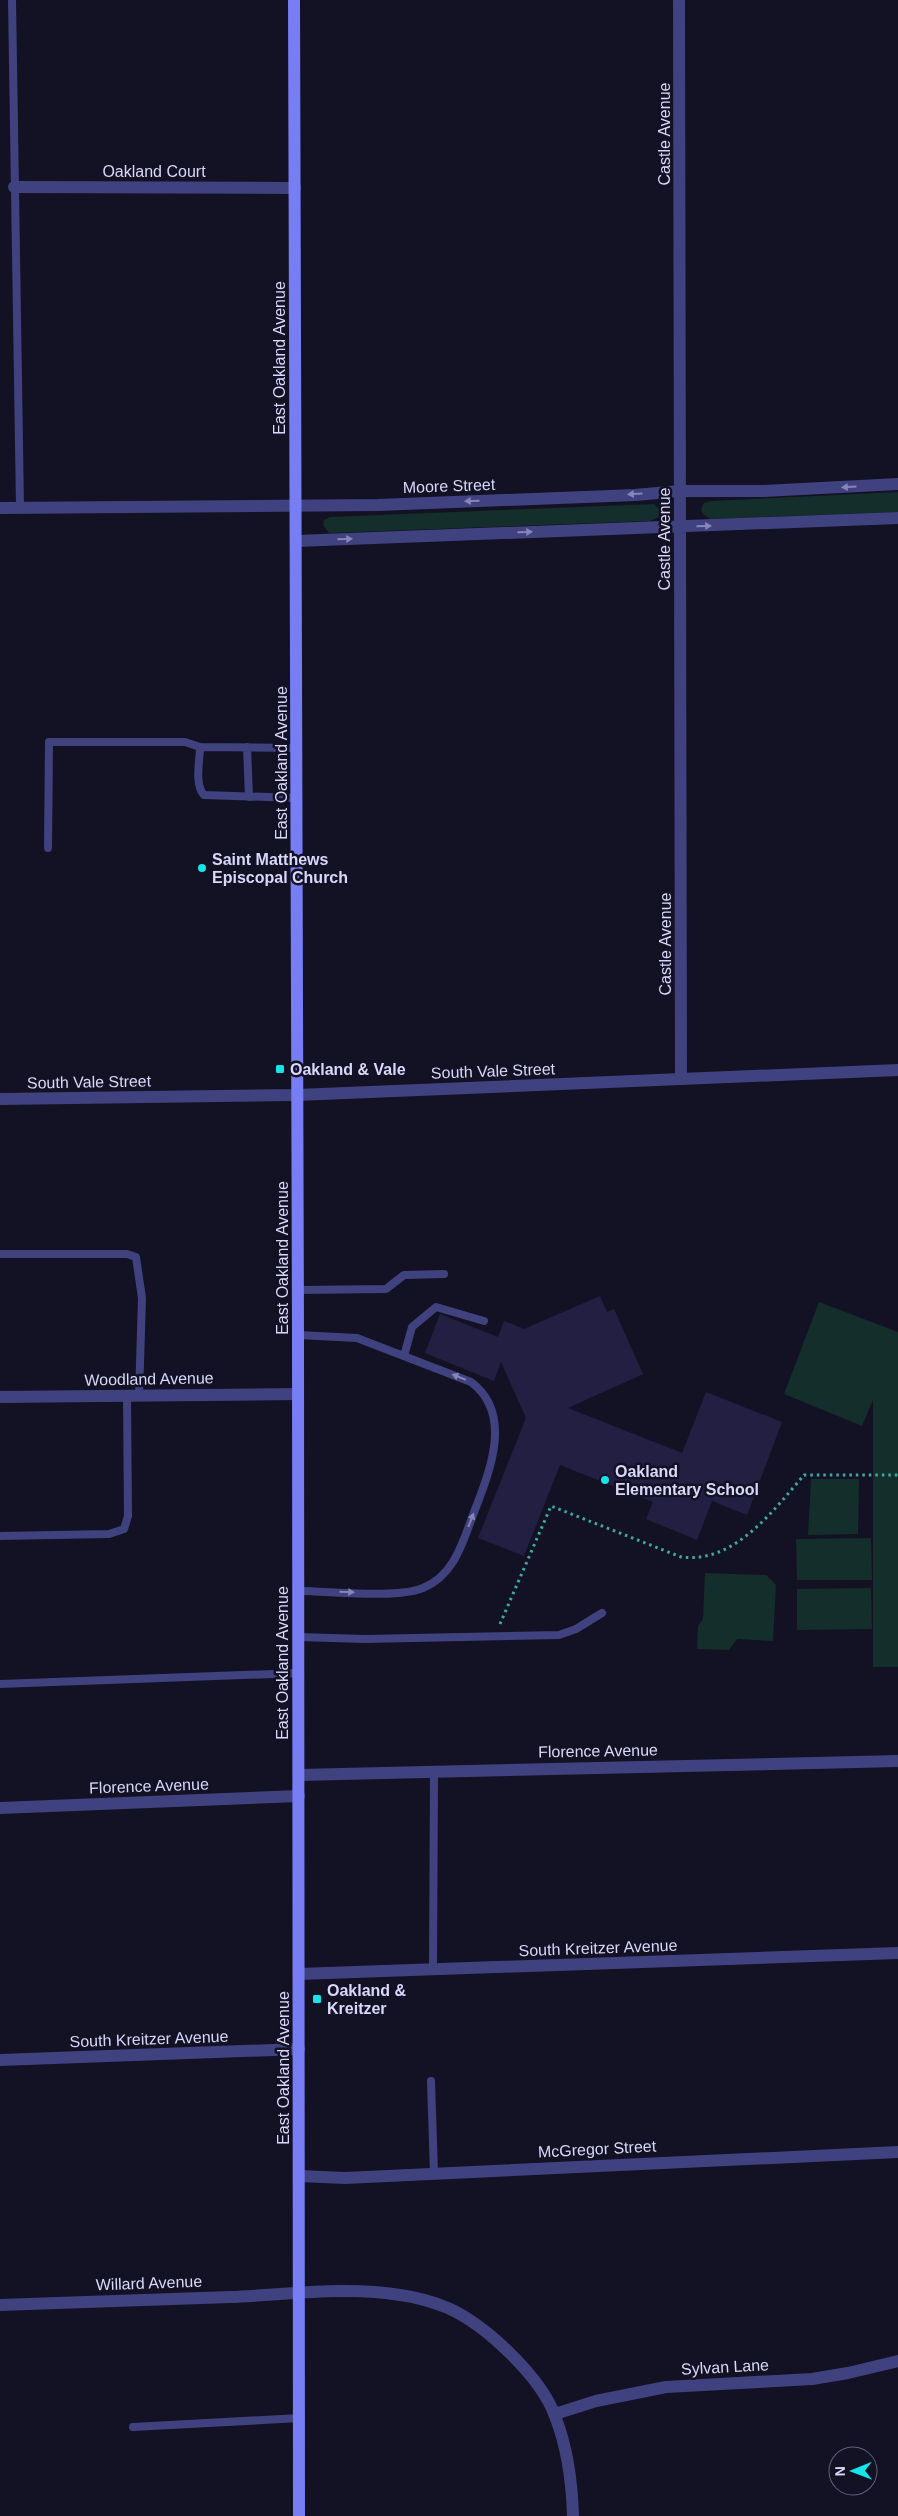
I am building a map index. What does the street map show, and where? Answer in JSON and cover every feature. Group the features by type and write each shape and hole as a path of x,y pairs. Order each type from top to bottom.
{"main road":[{"name":"East Oakland Avenue","path":"294,0 299,1591 299,2516"}],"street":[{"name":"Castle Avenue","path":"679,0 681,1079"},
{"name":"Oakland Court","path":"14,187 295,188"},
{"name":"Moore Street","path":"0,508 296,507 898,484"},
{"path":"296,541 898,518"},
{"name":"South Vale Street","path":"0,1100 297,1095 898,1070"},
{"name":"Woodland Avenue","path":"0,1397 298,1394"},
{"name":"Florence Avenue","path":"299,1775 898,1761"},
{"name":"Florence Avenue","path":"0,1808 299,1796"},
{"name":"South Kreitzer Avenue","path":"299,1974 898,1953"},
{"name":"South Kreitzer Avenue","path":"0,2060 299,2049"},
{"name":"McGregor Street","path":"298,2176 345,2178 898,2152"},
{"name":"Willard Avenue","path":"0,2305 378,2292 401,2295 448,2309 488,2334 507,2350 528,2373 555,2414 569,2459 573,2516"},
{"name":"Sylvan Lane","path":"555,2414 624,2395 666,2387 812,2379 848,2373 898,2361"}],"lane":[{"path":"12,0 20,508"},
{"path":"48,848 48,742 185,742 200,747 297,748"},
{"path":"200,747 200,790 204,795 297,798"},
{"path":"247,747 249,797"},
{"path":"0,1254 127,1254 136,1257 142,1298 133,1396 128,1516 124,1529 109,1534 0,1536"},
{"path":"298,1290 386,1289 404,1275 444,1274"},
{"path":"404,1356 412,1327 436,1307 484,1321"},
{"path":"298,1335 357,1338 471,1382 487,1400 495,1428 494,1453 458,1553 452,1565 438,1580 408,1592 299,1591"},
{"path":"298,1637 365,1639 559,1635 576,1629 602,1613"},
{"path":"0,1684 298,1673"},
{"path":"433,1970 434,1772"},
{"path":"431,2080 434,2173"},
{"path":"133,2426 300,2418"}],"path":[{"path":"496,1636 551,1506 681,1557 696,1559 718,1552 739,1541 768,1518 804,1476 898,1476"}],"green space":[{"path":"898,492 898,512 710,519 703,514 701,509 704,503 711,501"},
{"path":"654,504 659,509 659,517 650,521 329,533 323,525 324,520 330,517"},
{"path":"819,1302 898,1332 898,1667 873,1667 873,1400 862,1426 784,1394"},
{"path":"811,1479 859,1479 858,1534 808,1535"},
{"path":"871,1538 872,1580 797,1580 796,1539"},
{"path":"705,1573 766,1575 776,1585 773,1641 737,1639 729,1650 697,1649 698,1626 703,1619"},
{"path":"871,1588 872,1629 797,1630 797,1589"}],"building":[{"name":"Oakland Elementary School","path":"600,1296 607,1312 614,1309 643,1374 568,1408 682,1453 706,1392 782,1422 747,1515 712,1501 697,1540 646,1519 653,1502 560,1465 524,1556 478,1538 526,1418 501,1362 494,1381 425,1353 440,1314 498,1337 504,1321 524,1329"}],"place":[{"name":"Saint Matthews Episcopal Church","path":"202,868"},
{"name":"Oakland & Vale","path":"280,1069"},
{"name":"Oakland Elementary School","path":"605,1480"},
{"name":"Oakland & Kreitzer","path":"317,1999"}]}
